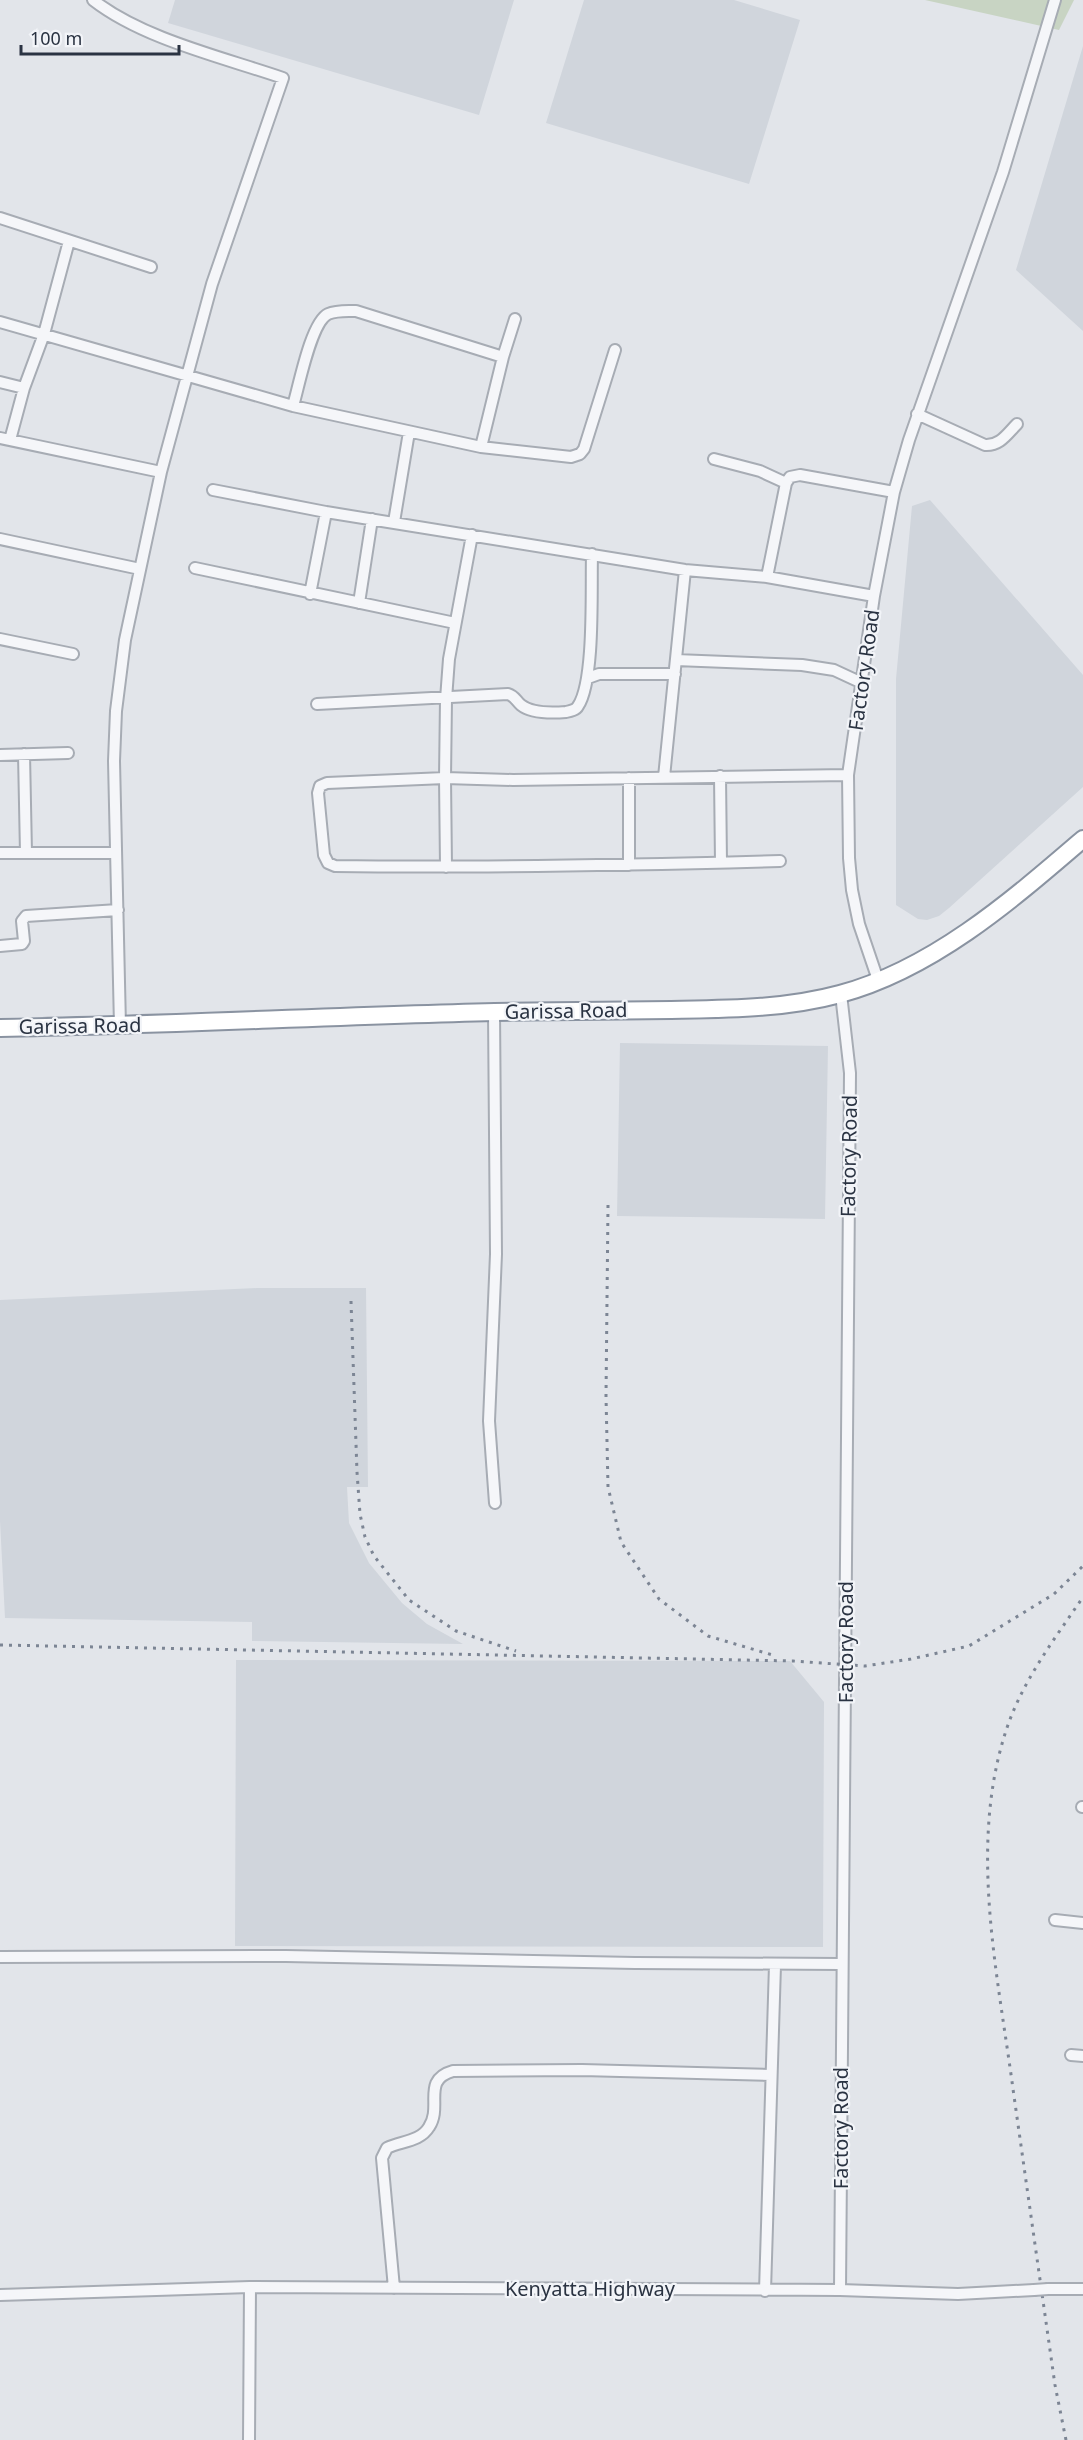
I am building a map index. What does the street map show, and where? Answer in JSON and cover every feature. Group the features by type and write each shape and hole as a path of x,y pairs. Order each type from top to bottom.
{"highway":[{"name":"Garissa Road","path":"0,1028 120,1026 494,1012 739,1009 792,1004 841,994 878,980 954,941 1016,897 1083,839"}],"street":[{"path":"93,0 107,11 149,32 283,78 222,253 187,376 161,472 125,640 116,711 114,761 120,1026"},
{"name":"Factory Road","path":"878,980 859,924 852,890 849,858 848,775 874,596 894,492 917,414 1003,172 1055,0"},
{"path":"0,218 151,267"},
{"path":"69,241 44,334 5,439 161,472"},
{"path":"293,406 316,327 326,315 339,310 357,311 503,357"},
{"path":"481,447 515,318"},
{"path":"0,322 293,406 481,447 571,458 580,454 591,431 615,350"},
{"path":"0,382 24,388"},
{"path":"917,414 990,446 997,444 1017,424"},
{"path":"394,522 409,432"},
{"path":"714,459 760,471 786,483"},
{"path":"767,577 786,483 790,477 800,475 894,492"},
{"path":"213,490 326,512 685,570 767,577 874,596"},
{"path":"310,594 326,512"},
{"path":"359,603 372,519"},
{"path":"446,867 446,699 454,623 472,535"},
{"path":"0,539 140,569"},
{"path":"317,704 508,694 529,710 567,712 579,705 588,678 591,554"},
{"path":"195,568 454,623"},
{"path":"664,777 685,570"},
{"path":"0,639 73,654"},
{"path":"676,660 802,665 834,670 862,683"},
{"path":"588,678 599,674 675,674"},
{"path":"0,755 68,753"},
{"path":"24,754 26,853"},
{"path":"780,861 629,865 335,866 328,863 324,855 318,793 320,786 327,783 445,778 513,780 848,775"},
{"path":"720,776 722,863"},
{"path":"629,778 629,865"},
{"path":"0,853 116,853"},
{"path":"0,946 22,944 24,941 22,921 26,916 118,910"},
{"name":"Factory Road","path":"840,2290 850,1073 841,994"},
{"path":"494,1012 496,1254 489,1421 495,1503"},
{"path":"1055,1920 1083,1923"},
{"path":"0,1957 286,1956 775,1965 841,1964"},
{"path":"765,2291 775,1965"},
{"path":"1071,2055 1083,2056"},
{"path":"394,2288 382,2158 387,2148 423,2134 431,2125 435,2081 442,2074 453,2071 582,2070 770,2075"},
{"path":"249,2440 250,2287"},
{"name":"Kenyatta Highway","path":"0,2295 250,2287 840,2290 958,2294 1083,2289"}],"shaded area":[{"path":"175,0 514,0 479,115 168,23"},
{"path":"584,0 734,0 800,20 749,184 546,123"},
{"path":"1083,46 1083,331 1016,270"},
{"path":"930,500 1083,675 1083,787 949,908 939,916 927,920 918,919 896,905 896,679 912,506"},
{"path":"620,1043 828,1046 825,1219 617,1216"},
{"path":"257,1288 366,1288 368,1487 347,1487 349,1523 369,1563 402,1603 427,1624 463,1644 252,1641 252,1622 5,1618 0,1521 0,1300"},
{"path":"236,1660 790,1661 824,1702 823,1947 235,1946"}],"green space":[{"path":"925,0 1074,0 1059,30"}],"railway":[{"path":"608,1205 606,1396 608,1487 621,1542 659,1599 708,1636 776,1656"},
{"path":"351,1301 357,1472 360,1514 365,1537 374,1556 409,1600 456,1631 516,1651"},
{"path":"0,1645 793,1661 865,1666 911,1659 969,1646 1054,1594 1083,1566"},
{"path":"1066,2440 1055,2385 1000,1997 989,1904 988,1858 990,1812 996,1766 1009,1722 1033,1673 1083,1597"}]}
